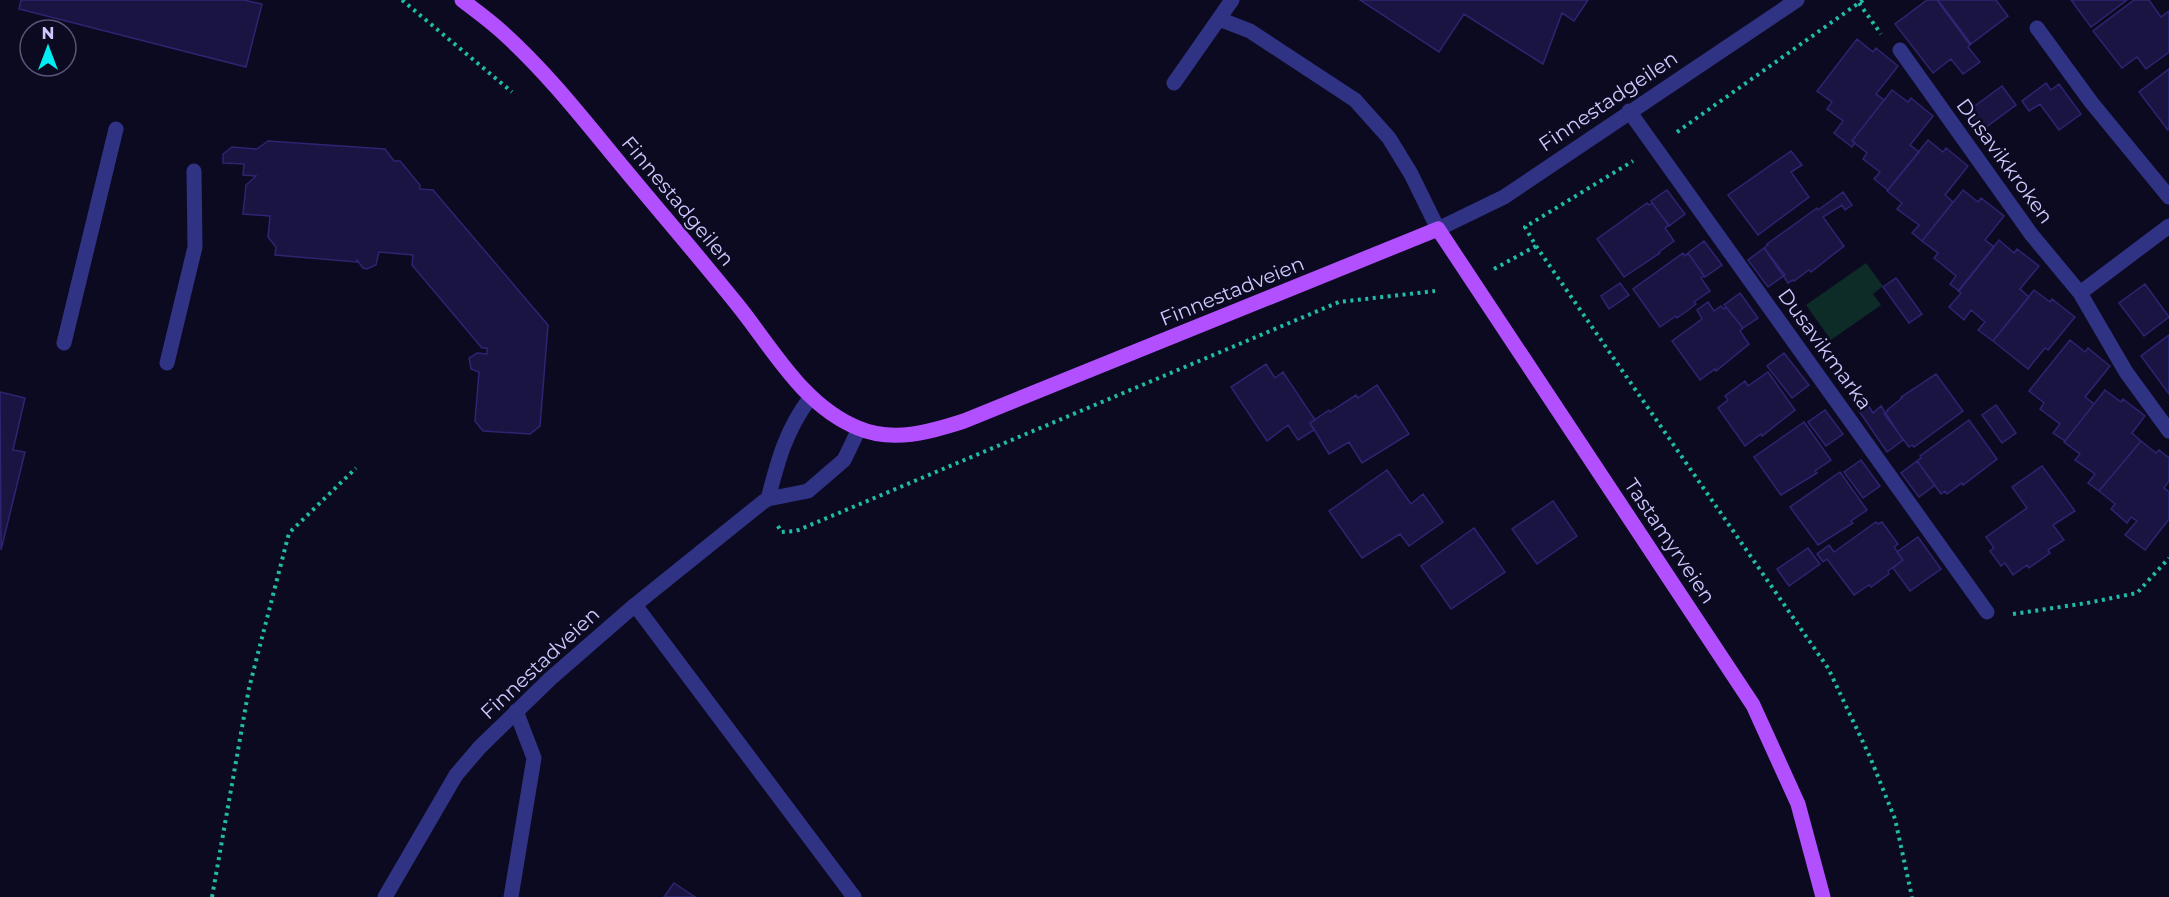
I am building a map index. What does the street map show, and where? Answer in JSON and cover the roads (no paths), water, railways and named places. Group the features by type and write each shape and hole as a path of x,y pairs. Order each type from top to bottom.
{"main road":[{"name":"Finnestadgeilen","path":"462,0 501,30 560,93 736,303 810,398 832,415 859,429"},
{"name":"Finnestadveien","path":"859,429 895,436 928,432 964,421 1438,229"},
{"name":"Tastamyrveien","path":"1438,229 1753,705 1798,804 1823,897"}],"street":[{"path":"1174,82 1232,0"},
{"name":"Finnestadgeilen","path":"1438,229 1504,196 1797,0"},
{"path":"1220,19 1250,30 1355,100 1389,138 1411,174 1438,229"},
{"path":"2037,28 2091,102 2169,197"},
{"name":"Dusavikkroken","path":"1900,50 2031,234 2080,292 2126,372 2169,431"},
{"name":"Dusavikmarka","path":"1629,111 1987,612"},
{"path":"64,343 116,129"},
{"path":"167,363 195,247 194,171"},
{"path":"2080,292 2169,226"},
{"path":"768,499 778,461 794,419 810,398"},
{"name":"Finnestadveien","path":"385,897 456,775 516,711 635,605 768,499 808,491 844,460 859,429"},
{"path":"635,605 854,897"},
{"path":"511,897 534,758 516,711"}]}
